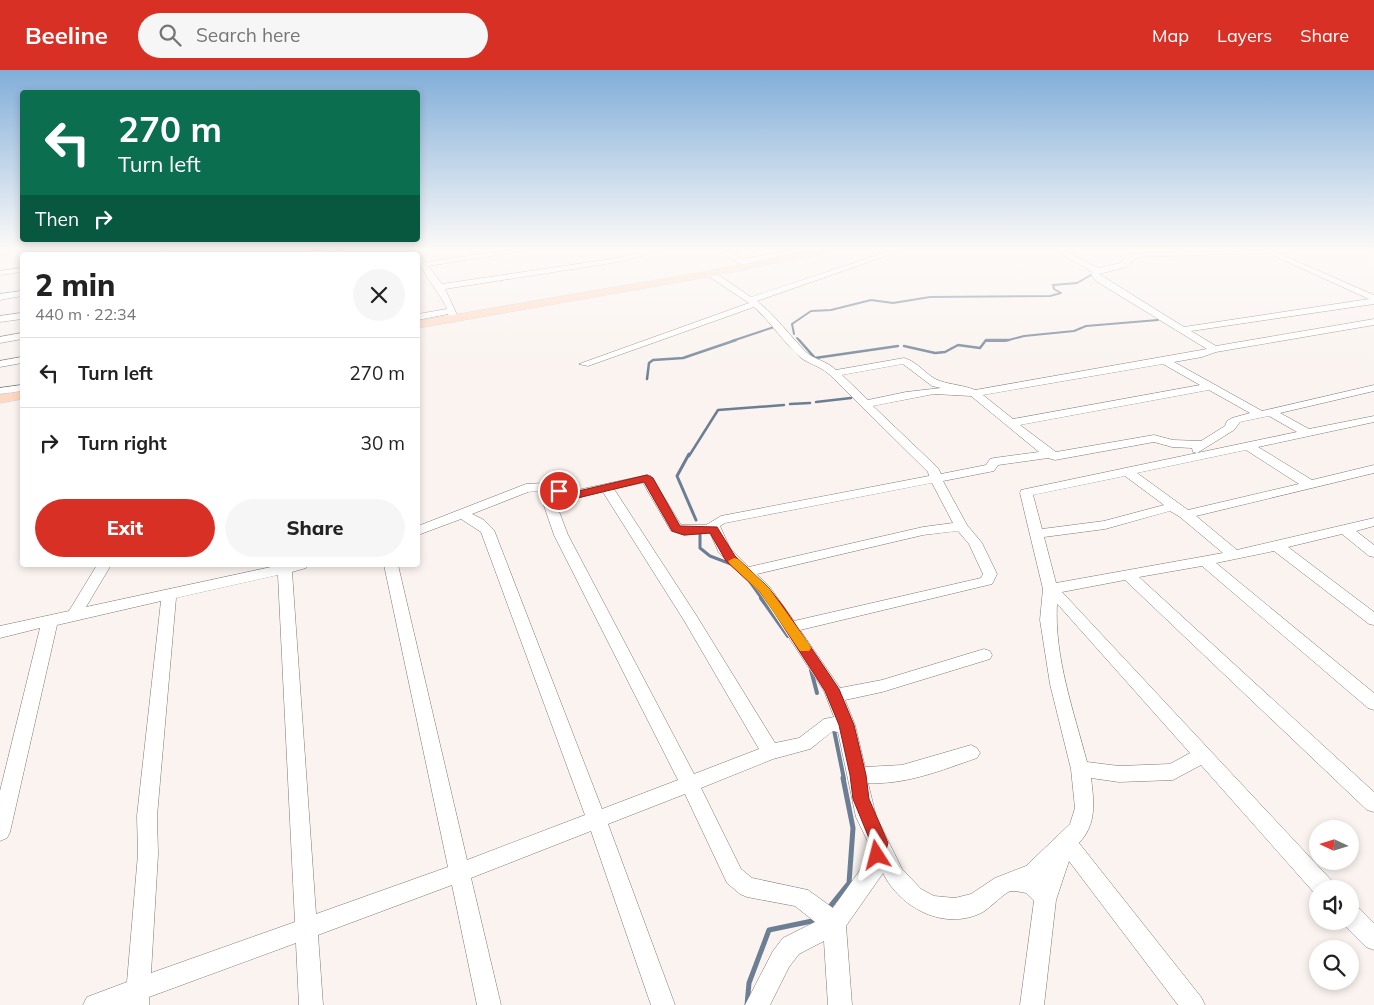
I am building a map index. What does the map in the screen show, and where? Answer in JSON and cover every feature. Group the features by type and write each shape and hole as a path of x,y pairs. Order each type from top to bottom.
{"main road":[{"path":"420,324 453,315 587,294"},
{"path":"0,399 20,395"}],"street":[{"path":"0,297 20,294"},
{"path":"420,317 453,315 445,294"},
{"path":"739,294 772,318 804,356 824,364 834,373 934,471 936,479 961,526 975,543 990,574 987,581 790,627"},
{"path":"584,364 753,303 755,298 769,294"},
{"path":"1123,294 1214,349"},
{"path":"1362,294 1374,299"},
{"path":"1180,330 1374,299"},
{"path":"0,319 20,316"},
{"path":"866,404 940,391 974,393 1374,322"},
{"path":"0,340 20,336"},
{"path":"0,364 20,360"},
{"path":"1164,360 1211,386 1307,433"},
{"path":"834,373 904,361 912,364 933,382 960,387 974,393 1049,454"},
{"path":"1011,423 1211,386"},
{"path":"0,391 20,388"},
{"path":"1189,458 1194,451 1230,428 1231,423 1236,420 1263,412 1374,388"},
{"path":"1204,445 1172,444 1154,438 1062,456 1049,454 994,462 990,468 720,520 713,525 713,529 724,550 764,590 834,696 846,725 858,775 861,799 895,876 913,896 932,906 955,908 976,904 1002,885 1033,873 1079,829 1085,808 1080,769 1058,684 1048,620 1050,590 1026,493 1374,419"},
{"path":"1248,446 1310,485"},
{"path":"1035,534 1105,525 1172,507 1186,514 1374,469"},
{"path":"1128,472 1186,514 1234,555"},
{"path":"420,530 526,488 545,487 573,496 647,478 676,528 684,531 713,529"},
{"path":"545,487 545,496 552,516 559,525 561,535 690,785 734,876 747,887 800,897 835,923"},
{"path":"606,487 673,594 698,629 771,752"},
{"path":"462,514 479,523 487,530 597,821 663,1005"},
{"path":"1050,590 1234,555 1374,522"},
{"path":"746,572 915,533 961,526"},
{"path":"1346,530 1363,542 1374,553"},
{"path":"1276,546 1374,620"},
{"path":"1205,560 1374,703"},
{"path":"75,614 103,567"},
{"path":"0,632 293,567 305,931 311,1005"},
{"path":"391,567 489,1005"},
{"path":"1128,575 1235,674 1300,739 1374,804"},
{"path":"1050,590 1066,604 1317,880"},
{"path":"137,998 148,854 147,816 169,594"},
{"path":"0,832 50,620"},
{"path":"834,696 882,686 984,655"},
{"path":"95,1005 137,998 305,931 597,821 771,752 804,744 830,724 846,725"},
{"path":"858,775 883,777 908,774 971,753"},
{"path":"1080,769 1118,774 1173,772 1204,754"},
{"path":"757,1005 780,959 791,946 835,923 875,867 879,843"},
{"path":"1032,1005 1045,900 1065,843"},
{"path":"1065,843 1081,856 1138,931 1160,966 1193,1005"},
{"path":"1002,885 1026,881 1039,888 1045,900"},
{"path":"835,923 835,950 840,1005"},
{"path":"1359,924 1374,939"}],"waterway":[{"path":"794,334 792,324 811,311 831,310 871,300 893,303 930,297 1050,296 1059,294"},
{"path":"1009,340 1024,336 1074,331 1086,326 1158,320"},
{"path":"732,341 774,327"},
{"path":"647,379 649,363 653,360 683,358 736,340"},
{"path":"799,340 815,358 898,346"},
{"path":"987,340 1009,340"},
{"path":"985,341 1009,340"},
{"path":"904,346 935,353 945,352 958,345 980,348 985,341"},
{"path":"816,402 851,398"},
{"path":"790,404 810,403"},
{"path":"689,456 718,410 784,405"},
{"path":"689,454 677,476 696,520"},
{"path":"700,532 700,548 710,556 731,564"},
{"path":"750,582 762,599"},
{"path":"761,598 788,636"},
{"path":"811,670 817,693"},
{"path":"834,730 844,779"},
{"path":"828,909 849,883 853,828 843,778"},
{"path":"747,1005 749,983 769,930 817,920"}],"slow traffic":[{"path":"734,561 764,590 805,648"}],"route":[{"path":"559,491 573,496 647,478 676,528 684,531 713,529 730,558 764,590 832,689 846,725 866,816 879,843 877,855"}]}
